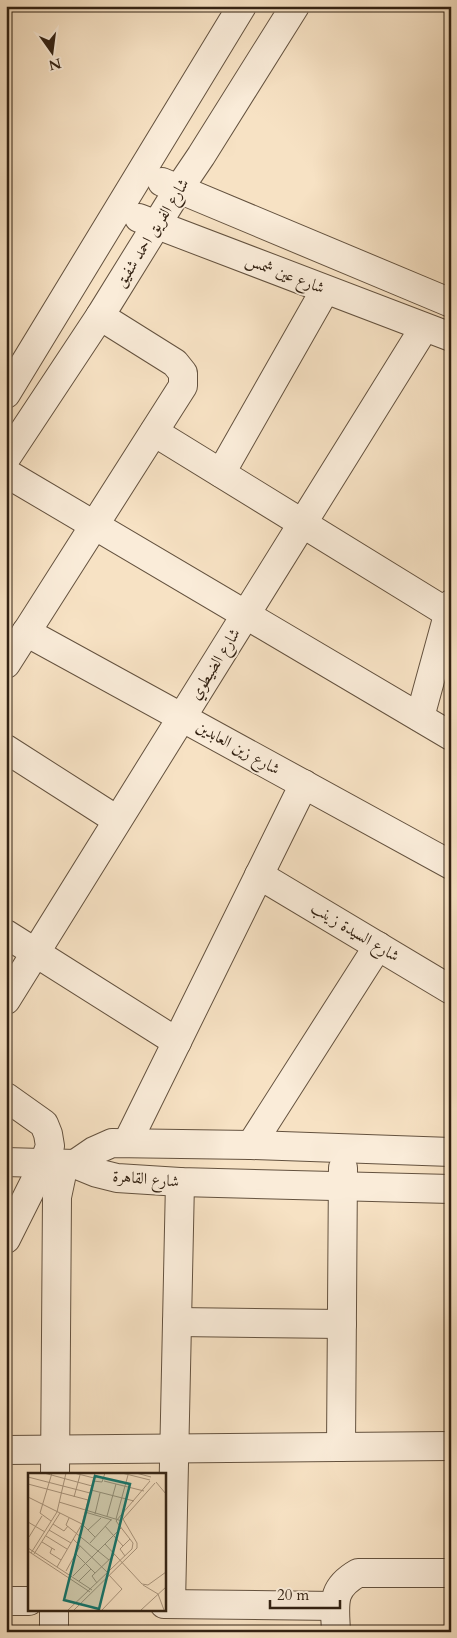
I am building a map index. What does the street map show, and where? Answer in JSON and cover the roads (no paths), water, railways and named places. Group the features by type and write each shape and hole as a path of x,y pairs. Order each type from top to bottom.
{"street":[{"path":"6,394 242,6"},
{"name":"شارع الفريق احمد شفيق","path":"6,458 100,316 296,6"},
{"path":"141,173 451,304"},
{"name":"شارع عين شمس","path":"119,210 451,338"},
{"path":"221,473 325,290"},
{"path":"6,664 183,386 182,373 175,363 100,316"},
{"name":"شارع الضيطوي","path":"6,1000 424,328"},
{"path":"154,432 302,523 449,608 420,717"},
{"path":"6,473 451,736"},
{"name":"شارع زين العابدين","path":"26,632 451,864"},
{"path":"6,749 117,820"},
{"path":"127,1143 304,784"},
{"name":"شارع السيدة زينب","path":"259,875 451,990"},
{"path":"6,934 177,1042"},
{"path":"251,1145 378,946"},
{"path":"6,1097 44,1124 50,1146 61,1164 57,1198 55,1462"},
{"name":"شارع القاهرة","path":"61,1164 112,1143 251,1145 451,1152"},
{"path":"340,1447 344,1148"},
{"path":"6,1162 61,1164"},
{"path":"6,1238 61,1164"},
{"name":"شارع القاهرة","path":"61,1164 117,1178 180,1182 451,1189"},
{"path":"180,1182 175,1448 168,1604 336,1619 337,1592 345,1580 358,1573 451,1573"},
{"path":"177,1322 342,1324"},
{"path":"6,1450 55,1462 175,1448 451,1446"},
{"path":"6,1601 28,1601"},
{"path":"54,1610 54,1632"}]}
